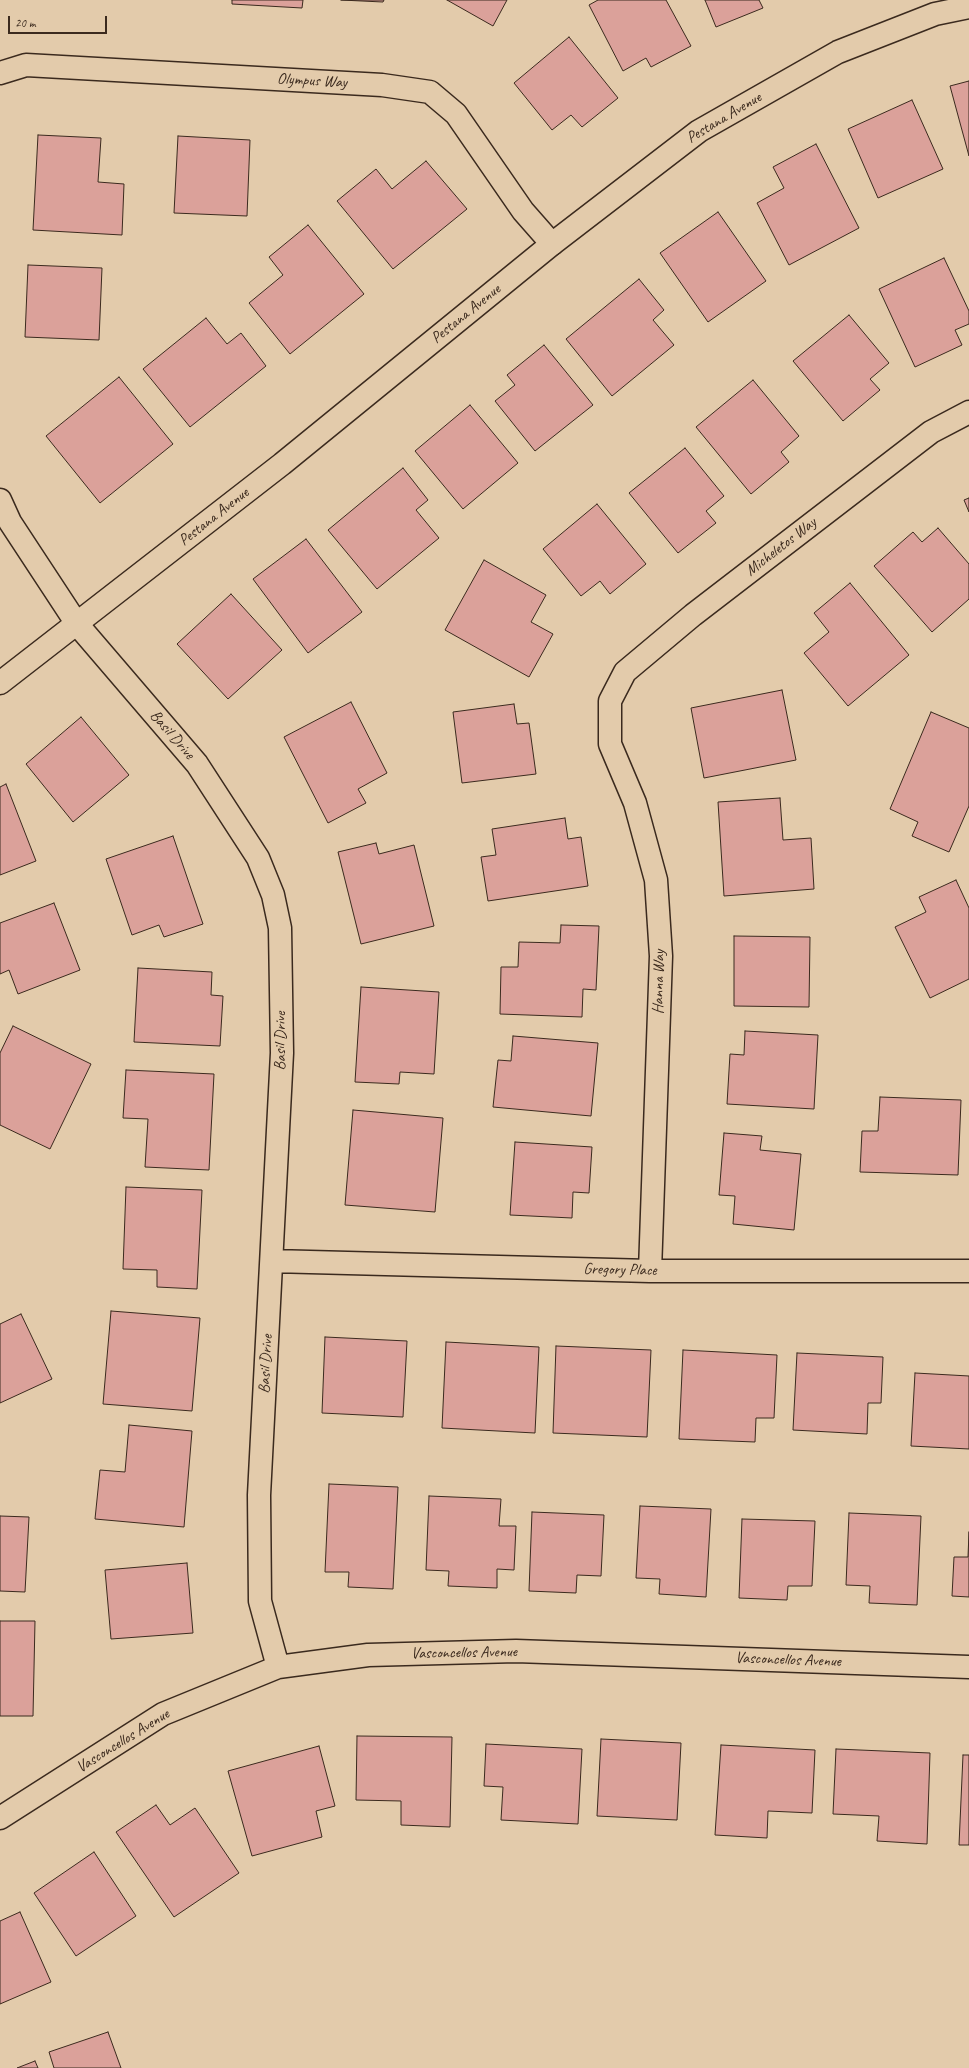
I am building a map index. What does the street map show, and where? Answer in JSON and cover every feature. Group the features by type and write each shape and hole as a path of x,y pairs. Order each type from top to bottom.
{"street":[{"name":"Pestana Avenue","path":"0,683 282,464 552,244 699,131 838,52 935,14 969,7"},
{"name":"Olympus Way","path":"0,73 26,65 382,85 430,92 456,114 523,211 552,244"},
{"name":"Micheletos Way","path":"610,701 625,672 693,615 931,432 969,412"},
{"name":"Basil Drive","path":"0,500 10,522 77,624 197,764 258,858 273,895 280,928 282,1053 259,1495 260,1601 278,1667"},
{"name":"Hanna Way","path":"610,701 610,744 635,803 656,880 658,903 661,956 650,1271"},
{"name":"Gregory Place","path":"272,1261 650,1271 969,1271"},
{"name":"Vasconcellos Avenue","path":"0,1818 163,1714 278,1667 368,1655 516,1651 969,1667"}],"building":[{"path":"232,0 303,0 302,8 232,4"},
{"path":"341,0 384,0 383,2"},
{"path":"447,0 507,0 493,26"},
{"path":"598,0 666,0 691,46 651,67 646,58 623,71 589,5"},
{"path":"705,0 759,0 763,8 716,27"},
{"path":"569,37 618,98 582,127 571,115 552,130 514,83"},
{"path":"969,81 969,156 950,86"},
{"path":"912,100 943,169 878,198 848,129"},
{"path":"38,135 101,138 98,182 124,184 122,235 33,230"},
{"path":"178,136 250,140 247,216 174,213"},
{"path":"816,144 859,228 789,265 757,203 784,188 773,167"},
{"path":"426,161 467,209 393,269 337,201 376,169 392,189"},
{"path":"718,212 766,281 708,322 660,253"},
{"path":"308,225 364,294 290,354 249,303 283,275 269,257"},
{"path":"944,258 969,311 969,324 955,330 962,345 915,367 879,289"},
{"path":"28,265 102,268 99,340 25,337"},
{"path":"639,279 664,310 653,320 674,345 612,396 566,339"},
{"path":"849,315 889,363 870,379 880,390 843,421 793,361"},
{"path":"206,318 227,344 241,333 266,366 190,427 143,369"},
{"path":"544,345 593,405 535,451 495,401 515,385 507,375"},
{"path":"119,377 173,444 100,503 46,436"},
{"path":"753,380 799,436 781,452 789,462 751,494 696,427"},
{"path":"470,405 518,463 463,509 415,451"},
{"path":"685,448 724,496 706,511 716,523 678,553 629,493"},
{"path":"403,468 428,500 416,510 439,538 377,589 328,530"},
{"path":"969,498 969,512 964,500"},
{"path":"597,504 646,564 610,594 600,581 581,596 543,549"},
{"path":"938,528 969,564 969,599 932,632 874,566 913,532 922,542"},
{"path":"306,539 362,612 308,653 253,579"},
{"path":"484,560 546,595 531,622 553,634 529,677 445,630"},
{"path":"850,583 909,655 848,706 804,653 829,632 814,613"},
{"path":"231,594 282,650 228,699 177,644"},
{"path":"782,690 796,760 704,778 691,708"},
{"path":"351,702 387,773 358,789 366,803 328,823 284,737"},
{"path":"514,704 517,724 529,723 536,774 462,783 453,712"},
{"path":"931,712 969,728 969,806 949,852 912,836 918,822 890,809"},
{"path":"81,717 129,775 73,822 26,764"},
{"path":"6,784 36,861 0,875 0,787"},
{"path":"780,798 783,840 811,838 814,889 724,896 718,802"},
{"path":"565,818 568,839 581,837 588,886 488,901 481,857 496,855 492,829"},
{"path":"173,836 203,924 164,937 159,925 132,935 106,859"},
{"path":"376,843 379,854 414,845 434,926 361,944 338,852"},
{"path":"956,880 969,908 969,979 930,998 895,927 926,912 919,897"},
{"path":"54,903 80,970 18,994 9,970 0,974 0,923"},
{"path":"561,925 599,926 596,990 583,989 582,1017 500,1014 501,967 518,967 519,942 560,943"},
{"path":"734,936 810,937 809,1007 734,1006"},
{"path":"138,968 212,972 211,995 223,996 220,1046 134,1042"},
{"path":"361,987 439,992 434,1074 400,1072 399,1084 355,1082"},
{"path":"13,1026 91,1064 50,1149 0,1125 0,1053"},
{"path":"745,1031 818,1035 814,1109 727,1104 730,1054 744,1055"},
{"path":"513,1036 598,1043 591,1116 493,1107 498,1060 511,1061"},
{"path":"126,1070 214,1074 209,1170 145,1167 148,1119 123,1118"},
{"path":"880,1097 961,1100 958,1175 860,1172 862,1131 878,1131"},
{"path":"353,1110 443,1118 435,1212 345,1205"},
{"path":"724,1133 762,1136 760,1150 801,1154 794,1230 733,1224 735,1196 719,1195"},
{"path":"515,1142 592,1147 589,1193 573,1192 572,1218 510,1215"},
{"path":"126,1187 202,1190 197,1289 157,1287 157,1270 123,1269"},
{"path":"111,1311 200,1318 192,1411 103,1404"},
{"path":"21,1314 52,1379 0,1403 0,1324"},
{"path":"325,1337 407,1341 403,1417 322,1413"},
{"path":"446,1342 539,1347 535,1433 442,1428"},
{"path":"556,1346 651,1350 647,1437 553,1433"},
{"path":"683,1350 777,1355 774,1418 756,1418 755,1442 679,1439"},
{"path":"797,1353 883,1357 881,1403 868,1403 867,1434 793,1430"},
{"path":"915,1373 969,1376 969,1449 911,1446"},
{"path":"129,1425 192,1431 184,1527 95,1519 100,1470 125,1472"},
{"path":"329,1484 398,1487 393,1589 348,1587 349,1572 325,1572"},
{"path":"429,1496 501,1499 499,1526 516,1526 514,1570 497,1569 497,1588 448,1586 449,1571 426,1570"},
{"path":"640,1506 711,1509 706,1597 659,1594 660,1579 636,1578"},
{"path":"532,1512 604,1515 601,1576 577,1575 576,1593 529,1591"},
{"path":"849,1513 921,1516 917,1605 869,1603 870,1586 846,1585"},
{"path":"0,1516 29,1517 25,1592 0,1591"},
{"path":"742,1519 815,1521 812,1586 788,1586 787,1600 739,1598"},
{"path":"969,1532 969,1597 952,1596 954,1557 968,1557"},
{"path":"187,1563 193,1633 111,1639 105,1570"},
{"path":"0,1621 35,1621 33,1716 0,1716"},
{"path":"357,1736 452,1737 450,1827 401,1825 401,1801 356,1800"},
{"path":"601,1739 681,1743 677,1820 597,1816"},
{"path":"486,1744 582,1749 578,1824 501,1820 503,1787 484,1786"},
{"path":"721,1745 815,1750 812,1813 768,1811 767,1838 715,1835"},
{"path":"319,1746 335,1806 316,1811 322,1837 252,1856 228,1771"},
{"path":"836,1749 930,1753 927,1844 877,1841 879,1816 833,1814"},
{"path":"963,1755 969,1755 969,1845 959,1845"},
{"path":"156,1805 170,1825 195,1808 239,1873 174,1917 116,1832"},
{"path":"94,1852 136,1916 76,1956 34,1893"},
{"path":"20,1912 51,1982 0,2004 0,1921"},
{"path":"108,2032 121,2068 54,2068 49,2052"},
{"path":"35,2061 38,2068 17,2068"}]}
